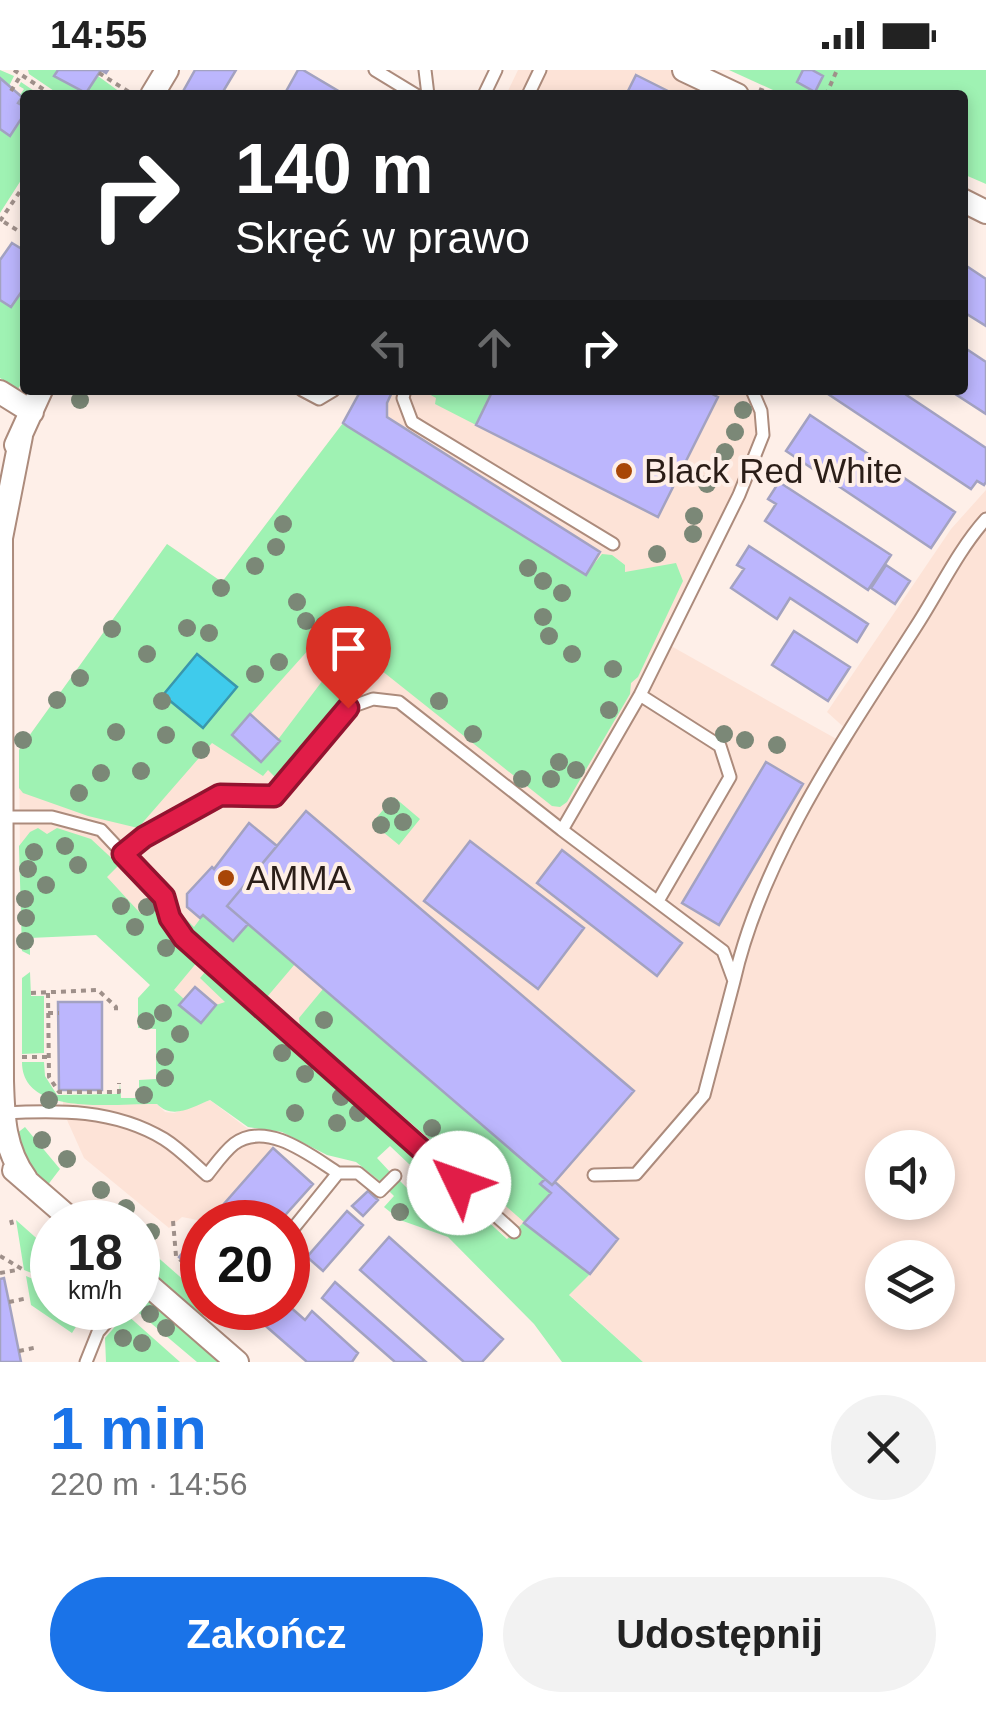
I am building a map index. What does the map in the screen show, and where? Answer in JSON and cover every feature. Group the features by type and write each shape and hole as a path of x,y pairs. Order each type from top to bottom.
{"street":[{"path":"684,70 727,90"},
{"path":"0,392 36,401 0,475"},
{"path":"21,436 1,538 1,817 3,1112 12,1157 26,1179"},
{"path":"0,1158 49,1200"},
{"path":"160,1298 237,1362"}],"lane":[{"path":"375,70 408,90"},
{"path":"404,395 412,422 613,544"},
{"path":"562,830 640,696 739,494 763,435 761,411 754,395"},
{"path":"594,1175 636,1174 704,1094 756,904 785,844 849,731 986,519"},
{"path":"640,696 720,746 730,776 658,902"},
{"path":"123,854 144,837 220,795 274,796 348,708 373,699 398,702 723,952 734,981"},
{"path":"1,817 52,817 101,830 164,897 170,918 184,938 514,1232"},
{"path":"3,1112 82,1112 123,1119 166,1140 207,1175 236,1143 266,1137 292,1145 338,1173 358,1172 380,1191 395,1176"},
{"path":"310,1208 338,1173"},
{"path":"86,1362 100,1330"}],"path":[{"path":"14,70 45,90"},
{"path":"100,73 126,90"},
{"path":"12,90 21,74"},
{"path":"1,221 20,192"},
{"path":"30,993 98,990 116,1007 116,1014"},
{"path":"48,992 49,1077 59,1092 119,1092 118,1083"},
{"path":"48,1013 58,1012"},
{"path":"17,1057 49,1057"},
{"path":"11,1220 13,1228"},
{"path":"173,1222 176,1256 180,1260"},
{"path":"0,1256 22,1269 0,1274"},
{"path":"9,1302 28,1298"},
{"path":"19,1351 38,1347"}],"shaded area":[{"path":"518,70 684,70 726,90 508,90"},
{"path":"358,395 753,395 763,435 664,642 840,741 848,731 827,712 951,529 986,490 986,1362 643,1362 374,1117 271,1030 201,1036 161,1004 187,974 20,861 19,750 167,544 222,582 343,423"},
{"path":"210,1100 273,1148 227,1200 180,1200 180,1219 169,1228 160,1221 160,1200 135,1200 84,1158 63,1111 63,1102 157,1104 165,1112 174,1113"}],"green space":[{"path":"0,70 14,76 8,88 20,95 20,182 0,213"},
{"path":"28,70 58,70 55,76 81,90 53,90"},
{"path":"729,70 986,70 986,184 968,176 968,90 773,90"},
{"path":"98,76 117,90 88,90"},
{"path":"20,294 18,389 0,378 0,300 11,307"},
{"path":"431,395 491,395 476,425 435,404 436,398"},
{"path":"343,423 585,575 602,554 612,555 625,565 625,572 676,563 683,581 638,677 631,683 630,694 567,802 560,807 552,806 328,628 232,735 261,762 323,680 332,678 345,693 343,702 337,703 275,777 268,770 263,776 212,743 138,828 88,816 23,793 19,788 19,750 167,544 222,582"},
{"path":"394,797 420,819 399,845 372,823"},
{"path":"38,828 47,834 57,828 91,839 119,865 107,877 141,914 155,902 159,920 198,961 174,990 184,999 180,1005 201,1023 216,1005 225,1002 200,978 205,972 374,1117 507,1239 524,1222 300,1026 299,1018 323,989 545,1179 541,1184 551,1193 525,1223 590,1274 569,1295 643,1362 562,1362 534,1324 448,1237 400,1220 384,1207 394,1196 388,1190 399,1180 416,1197 429,1183 390,1146 377,1158 391,1173 381,1182 356,1162 327,1155 282,1132 248,1127 210,1100 176,1112 157,1104 74,1104 37,1092 26,1080 22,1062 44,1062 45,1076 57,1095 119,1094 120,1083 121,1098 139,1098 139,1080 156,1079 156,1029 138,1028 138,998 150,985 96,935 30,938 30,955 22,951 19,846"},
{"path":"181,914 194,927 203,915 233,941 248,924 295,964 267,997 180,919"},
{"path":"30,972 31,996 44,996 44,1053 22,1054 22,978"},
{"path":"25,1127 60,1169 47,1186 34,1175 15,1139"},
{"path":"16,1220 30,1232 30,1272 24,1270"},
{"path":"160,1259 180,1277 180,1299 160,1283"},
{"path":"160,1310 222,1362 197,1362 159,1330"},
{"path":"112,1330 144,1330 180,1362 106,1362 105,1338"}],"water":[{"path":"197,654 237,687 203,728 163,695"}],"building":[{"path":"58,70 101,70 88,90 54,76"},
{"path":"195,70 236,70 224,90 184,90"},
{"path":"298,70 303,70 337,90 287,90"},
{"path":"803,70 823,76 816,90 797,82"},
{"path":"636,75 666,90 628,90"},
{"path":"0,78 20,95 20,121 10,136 0,129"},
{"path":"12,243 20,248 20,294 11,307 0,300 0,260"},
{"path":"968,267 986,279 986,326 968,315"},
{"path":"968,350 986,362 986,414 957,395 968,395"},
{"path":"358,395 391,395 387,417 600,552 586,575 343,423"},
{"name":"Black Red White","path":"491,395 718,397 658,517 476,425"},
{"path":"830,395 906,395 986,448 986,482 984,485 977,481 971,489"},
{"path":"810,415 955,512 931,548 786,451"},
{"path":"779,482 891,555 868,590 765,521 776,504 768,499"},
{"path":"749,546 868,624 857,642 790,598 777,619 731,588 744,569 737,565"},
{"path":"886,565 910,581 895,604 871,588"},
{"path":"794,631 850,667 828,701 772,665"},
{"path":"250,714 280,741 261,762 232,735"},
{"path":"766,762 803,784 719,925 682,903"},
{"path":"306,811 634,1091 552,1185 227,906"},
{"name":"AMMA","path":"249,823 277,846 227,906 248,924 233,941 203,915 200,918 187,907 187,894 214,869"},
{"path":"470,841 584,928 538,989 424,901"},
{"path":"562,850 682,943 657,976 537,883"},
{"path":"195,987 216,1005 201,1023 179,1005"},
{"path":"58,1002 102,1002 102,1090 59,1090"},
{"path":"273,1148 313,1184 299,1200 227,1200"},
{"path":"545,1179 552,1185 555,1182 618,1239 590,1274 524,1223 551,1193 540,1184"},
{"path":"368,1191 378,1200 363,1216 352,1206"},
{"path":"347,1211 363,1225 323,1271 310,1260 310,1254"},
{"path":"389,1237 503,1339 482,1362 464,1362 360,1270"},
{"path":"4,1278 21,1362 0,1362 0,1279"},
{"path":"335,1282 426,1362 395,1362 322,1298"},
{"path":"312,1311 358,1353 352,1362 307,1362 270,1330 310,1330"}],"place":[{"name":"Black Red White","path":"624,471"},
{"name":"AMMA","path":"226,878"}],"route":[{"path":"348,708 274,796 220,795 144,837 123,854 164,897 170,918 184,938 459,1183"}]}
